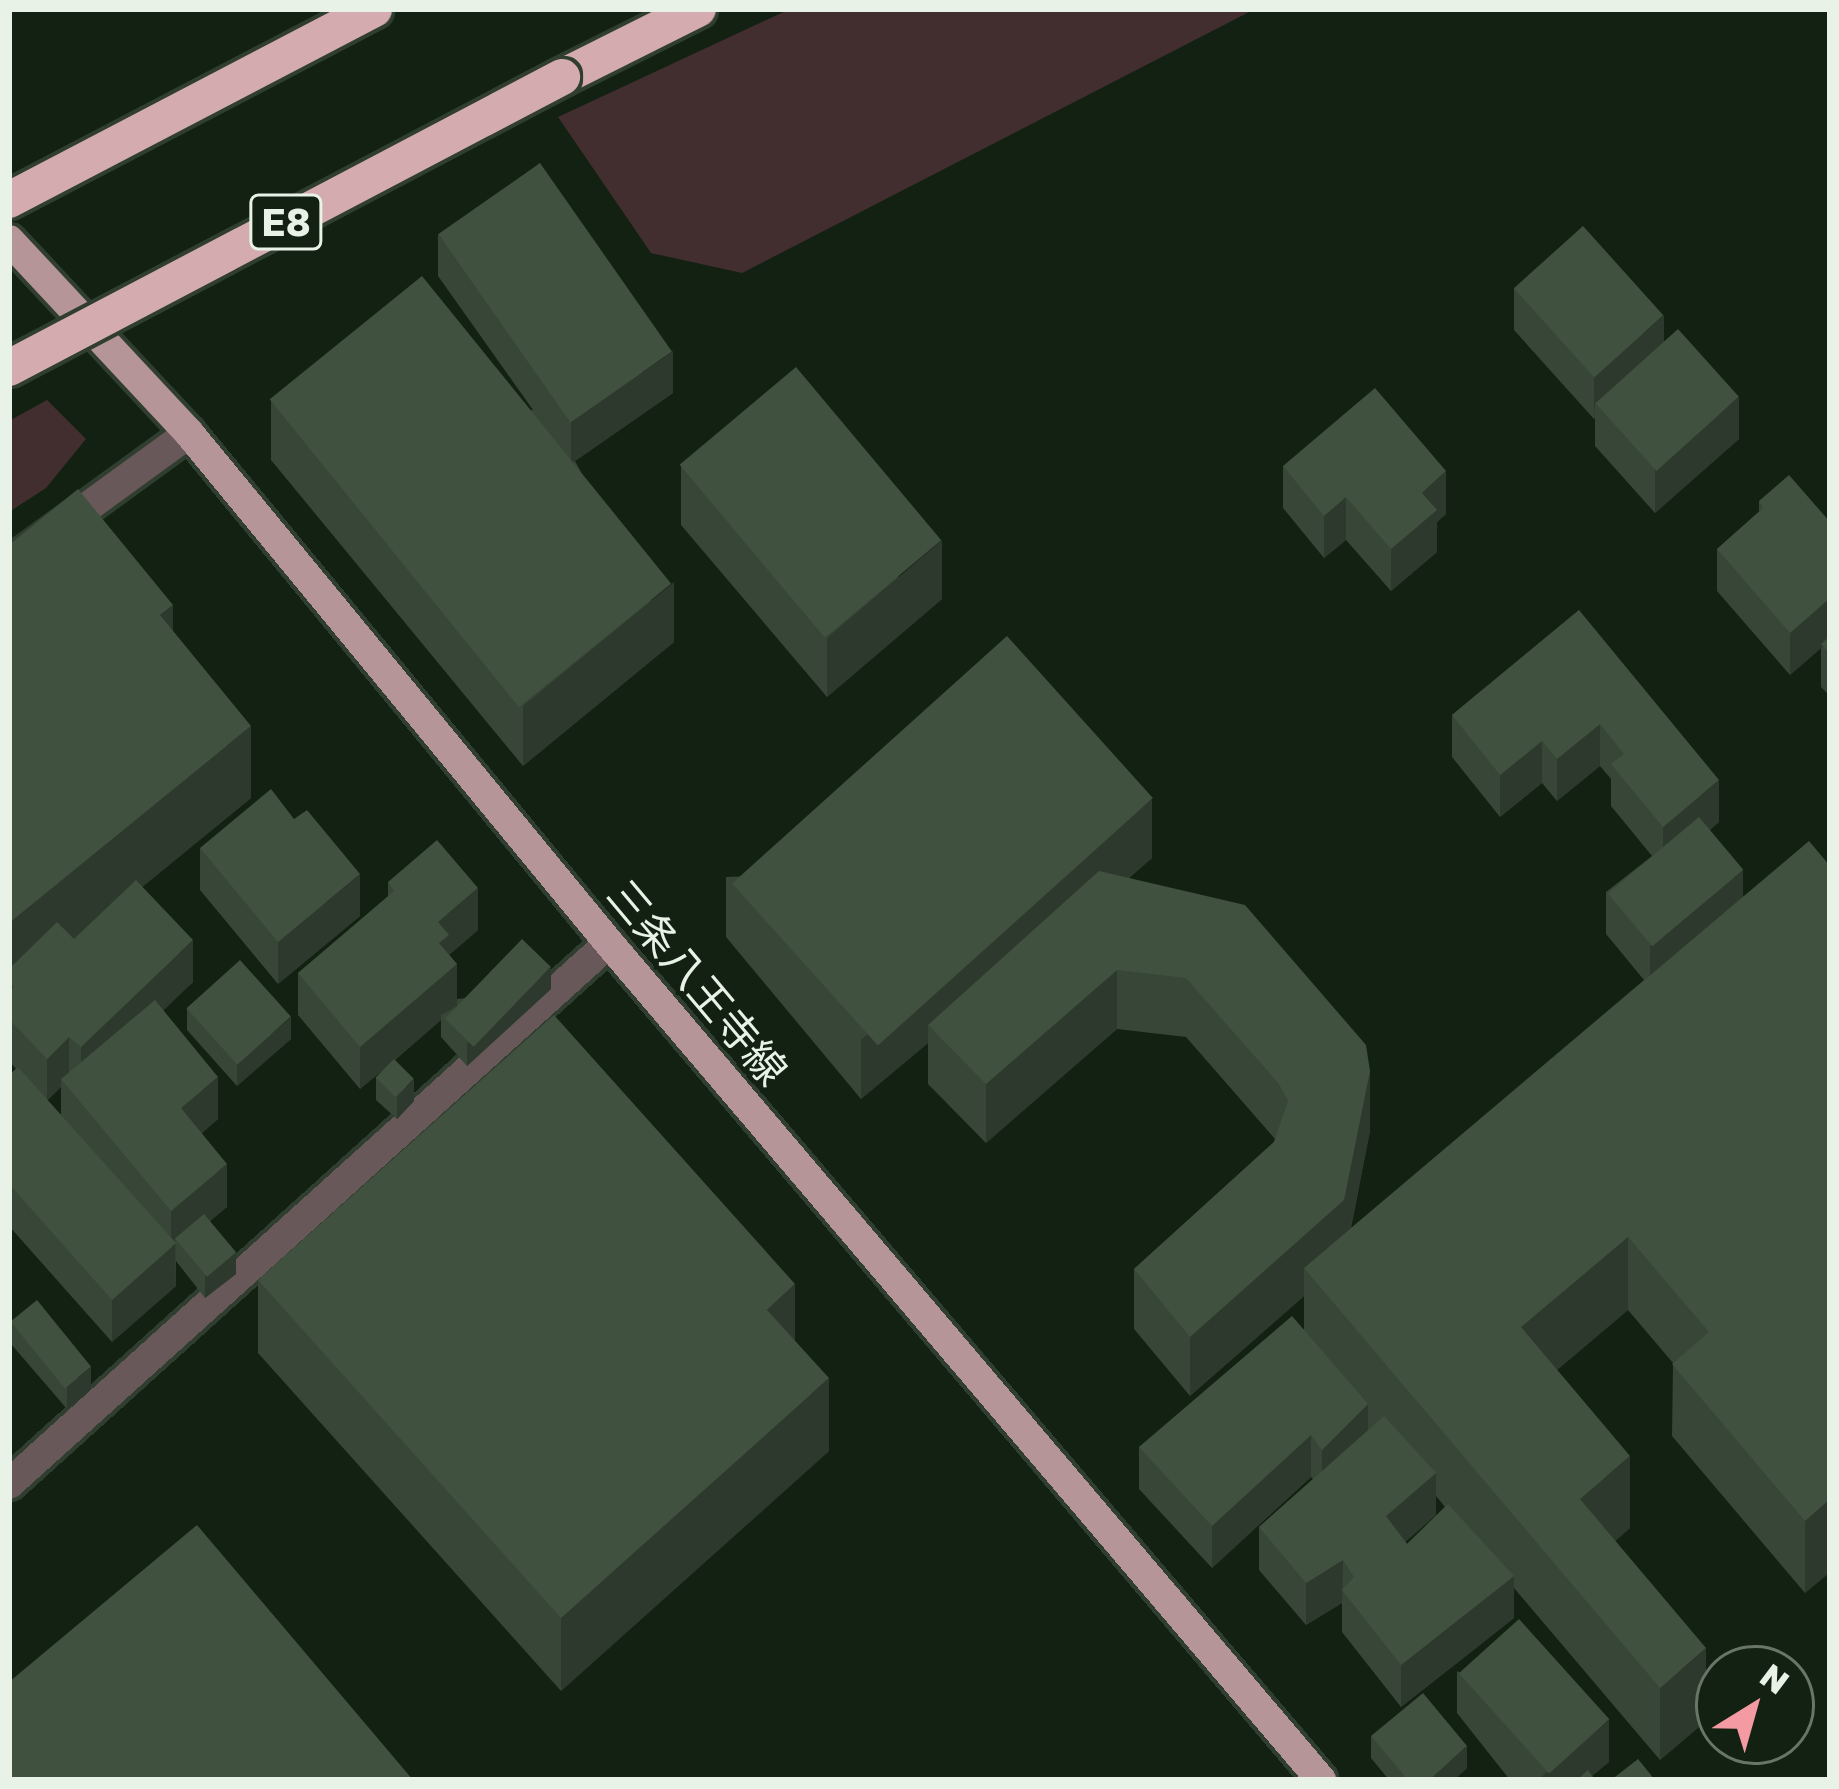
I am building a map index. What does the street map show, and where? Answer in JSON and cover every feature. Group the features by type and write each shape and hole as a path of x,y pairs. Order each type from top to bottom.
{"highway":[{"path":"9,200 374,9"},
{"name":"E8","path":"9,368 698,9"}],"main road":[{"name":"三条八王寺線","path":"9,240 189,433 609,943 1321,1780"}],"street":[{"path":"9,564 189,433"},
{"path":"9,1484 609,943"}],"shaded area":[{"path":"790,9 1255,9 742,273 651,253 558,117"},
{"path":"47,400 86,439 46,488 9,512 9,421"}],"building":[{"path":"540,163 672,351 570,423 438,234"},
{"path":"1583,226 1663,315 1594,377 1514,288"},
{"path":"422,276 671,584 519,707 270,399"},
{"path":"1678,329 1739,397 1656,471 1596,403"},
{"path":"796,367 941,540 825,638 680,465"},
{"path":"1375,388 1446,471 1422,493 1437,510 1391,549 1346,497 1324,516 1283,466"},
{"path":"1789,475 1830,522 1830,598 1790,633 1717,549 1763,508 1759,501"},
{"path":"78,489 173,605 160,615 251,726 9,923 9,545"},
{"path":"1579,610 1719,780 1663,827 1611,764 1624,754 1600,724 1557,759 1542,741 1500,775 1452,715"},
{"path":"1007,636 1153,798 878,1046 732,884"},
{"path":"271,789 294,819 307,810 360,874 278,942 200,848"},
{"path":"1699,817 1743,870 1652,946 1608,893"},
{"path":"437,840 478,888 438,922 449,935 439,943 457,964 360,1047 298,973 394,891 388,882"},
{"path":"1809,841 1830,866 1830,1499 1805,1521 1672,1364 1709,1332 1628,1237 1521,1327 1630,1456 1580,1499 1703,1645 1695,1645 1695,1658 1660,1688 1304,1268"},
{"path":"1099,871 1245,905 1366,1045 1370,1071 1344,1200 1190,1337 1134,1269 1274,1142 1288,1101 1279,1084 1186,978 1117,970 986,1084 928,1025"},
{"path":"136,880 193,940 81,1047 69,1037 47,1059 9,1019 9,991 14,987 9,969 57,922 74,939"},
{"path":"522,939 551,967 474,1047 445,1019"},
{"path":"240,960 291,1016 237,1065 186,1008"},
{"path":"155,1000 218,1077 181,1108 227,1164 171,1211 61,1079"},
{"path":"554,1015 795,1284 767,1310 829,1378 561,1618 258,1280"},
{"path":"394,1059 414,1079 395,1097 376,1077"},
{"path":"18,1067 176,1243 112,1300 9,1184 9,1075"},
{"path":"204,1214 236,1252 207,1277 175,1238"},
{"path":"37,1300 91,1367 65,1388 11,1321"},
{"path":"1292,1316 1368,1404 1322,1450 1311,1435 1212,1526 1139,1447"},
{"path":"1384,1416 1436,1473 1386,1516 1407,1544 1448,1504 1514,1576 1401,1665 1342,1590 1354,1577 1343,1560 1306,1583 1259,1527"},
{"path":"197,1525 413,1780 9,1780 9,1682"},
{"path":"1519,1619 1609,1719 1549,1774 1459,1673"},
{"path":"1423,1693 1467,1746 1429,1780 1408,1780 1371,1736"},
{"path":"1638,1759 1655,1780 1611,1780"}]}
